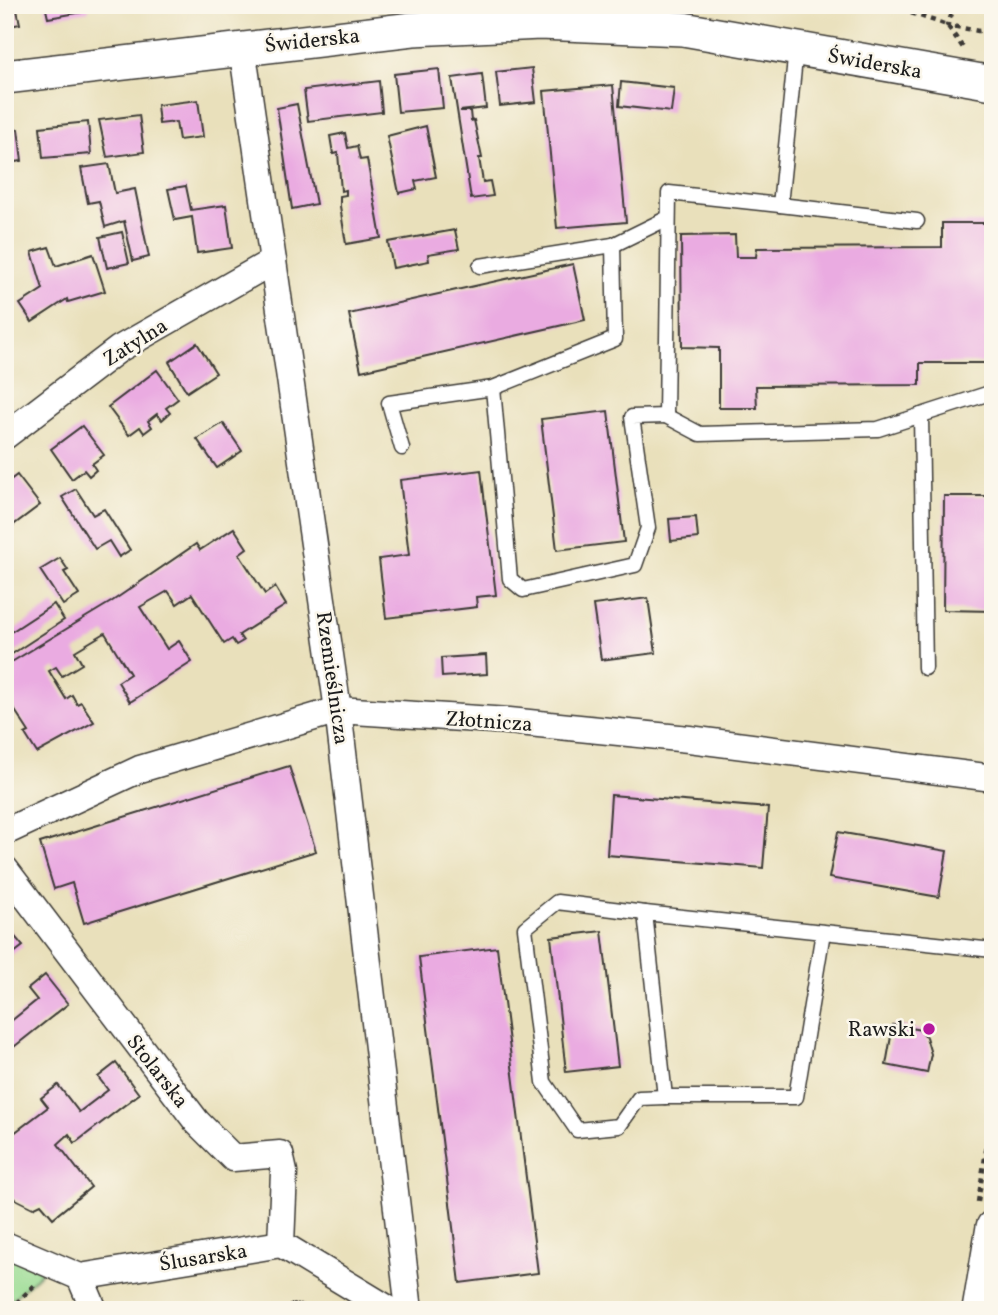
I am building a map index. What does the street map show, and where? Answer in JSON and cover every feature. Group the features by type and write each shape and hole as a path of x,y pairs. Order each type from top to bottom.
{"street":[{"name":"Świderska","path":"5,77 472,15 540,23 683,29 993,83"},
{"name":"Rzemieślnicza","path":"242,47 338,710 410,1310"},
{"name":"Zatylna","path":"5,436 119,349 273,261"},
{"name":"Złotnicza","path":"5,832 140,769 338,710 509,721 689,739 993,778"},
{"name":"Stolarska","path":"5,869 197,1122 233,1158 281,1154 284,1172 281,1244"},
{"path":"979,1310 993,1227"},
{"name":"Ślusarska","path":"80,1277 281,1244"},
{"path":"281,1244 390,1310"},
{"path":"5,1245 80,1277 94,1310"}],"lane":[{"path":"780,205 796,49"},
{"path":"666,416 669,193 917,221"},
{"path":"480,266 613,245 668,218"},
{"path":"401,448 389,403 494,388 615,339 613,245"},
{"path":"494,388 510,579 523,590 635,565 648,528 632,417 666,416 700,434 878,429 993,392"},
{"path":"920,415 925,668"},
{"path":"823,932 796,1097 639,1098 620,1126 576,1130 544,1082 525,928 557,902 993,950"},
{"path":"645,913 665,1097"}],"path":[{"path":"947,25 956,5"},
{"path":"911,13 978,32 993,29"},
{"path":"947,25 964,49"},
{"path":"9,1310 55,1267"}],"green space":[{"path":"5,1252 43,1271 5,1306"}],"building":[{"path":"5,5 16,5 20,24 5,27"},
{"path":"45,5 88,5 89,11 48,18"},
{"path":"532,68 536,102 500,106 496,72"},
{"path":"439,69 443,108 398,112 394,74"},
{"path":"482,74 486,108 460,111 470,111 471,121 474,120 482,158 479,158 483,182 490,181 493,196 471,199 452,78"},
{"path":"379,81 382,112 308,121 304,90"},
{"path":"621,82 674,88 671,112 619,106"},
{"path":"613,85 626,222 557,228 544,91"},
{"path":"198,100 203,137 179,140 176,122 159,124 157,105"},
{"path":"297,104 316,204 292,209 277,108"},
{"path":"139,115 144,152 107,157 99,120"},
{"path":"88,122 91,154 43,158 40,127"},
{"path":"426,126 436,177 415,181 417,189 399,193 387,136"},
{"path":"18,129 22,161 8,163 5,130"},
{"path":"345,133 348,148 357,146 360,160 367,159 381,238 346,244 340,196 346,195 346,190 341,191 338,153 333,154 330,136"},
{"path":"109,164 115,193 135,189 149,257 133,261 124,221 105,227 99,201 88,203 81,168"},
{"path":"186,186 191,210 226,205 232,248 197,253 192,217 175,220 168,189"},
{"path":"942,223 993,223 993,363 920,363 920,385 756,386 757,408 719,408 719,348 682,347 681,236 735,235 736,257 756,257 757,248 942,247"},
{"path":"455,230 459,249 428,254 429,261 393,268 388,242"},
{"path":"122,232 129,263 107,268 100,237"},
{"path":"49,247 56,266 93,254 105,291 68,302 67,299 32,322 20,304 43,289 32,252"},
{"path":"573,264 585,320 361,371 349,314"},
{"path":"197,343 216,373 187,392 169,362"},
{"path":"157,370 178,399 166,408 170,413 162,420 157,414 148,421 152,427 144,433 140,427 129,435 108,407"},
{"path":"608,411 624,542 557,550 541,419"},
{"path":"223,423 242,451 217,468 197,439"},
{"path":"82,426 104,455 92,464 96,470 89,476 84,470 72,479 51,449"},
{"path":"481,470 496,595 476,597 477,607 386,618 379,559 409,555 400,480"},
{"path":"17,475 40,505 12,526 5,516 5,484"},
{"path":"76,489 93,515 104,509 130,550 119,557 109,541 95,549 62,497"},
{"path":"944,496 993,496 993,611 943,610"},
{"path":"696,517 698,538 671,541 669,519"},
{"path":"234,528 247,548 239,554 265,594 275,587 286,605 239,635 243,641 236,645 232,639 224,644 192,594 177,604 168,591 140,607 167,649 179,641 192,662 130,702 118,682 130,674 105,633 75,651 82,664 62,676 56,667 49,671 66,699 72,695 77,704 81,702 94,722 37,753 25,734 29,732 5,695 5,666 111,602 196,544 200,550"},
{"path":"60,558 68,570 64,572 79,595 63,605 40,570"},
{"path":"648,598 656,653 601,660 593,605"},
{"path":"54,604 64,620 12,654 5,645 5,636"},
{"path":"486,655 487,674 442,677 441,658"},
{"path":"289,766 316,851 84,923 72,883 54,889 40,843"},
{"path":"611,795 768,808 763,868 607,855"},
{"path":"838,832 947,851 939,897 829,878"},
{"path":"5,925 23,946 5,960"},
{"path":"602,931 618,1066 566,1072 551,937"},
{"path":"497,947 538,1273 460,1283 419,957"},
{"path":"45,975 68,1004 5,1054 5,1026 37,1000 28,989"},
{"path":"893,1025 921,1030 926,1037 931,1054 927,1073 886,1065"},
{"path":"116,1063 139,1094 75,1143 69,1134 58,1144 91,1187 53,1218 41,1204 33,1208 5,1194 5,1140 48,1107 41,1098 58,1085 79,1112 108,1090 98,1077"},
{"path":"290,1304 304,1305 305,1310 290,1310"}],"place":[{"name":"Rawski","path":"929,1029"}]}
